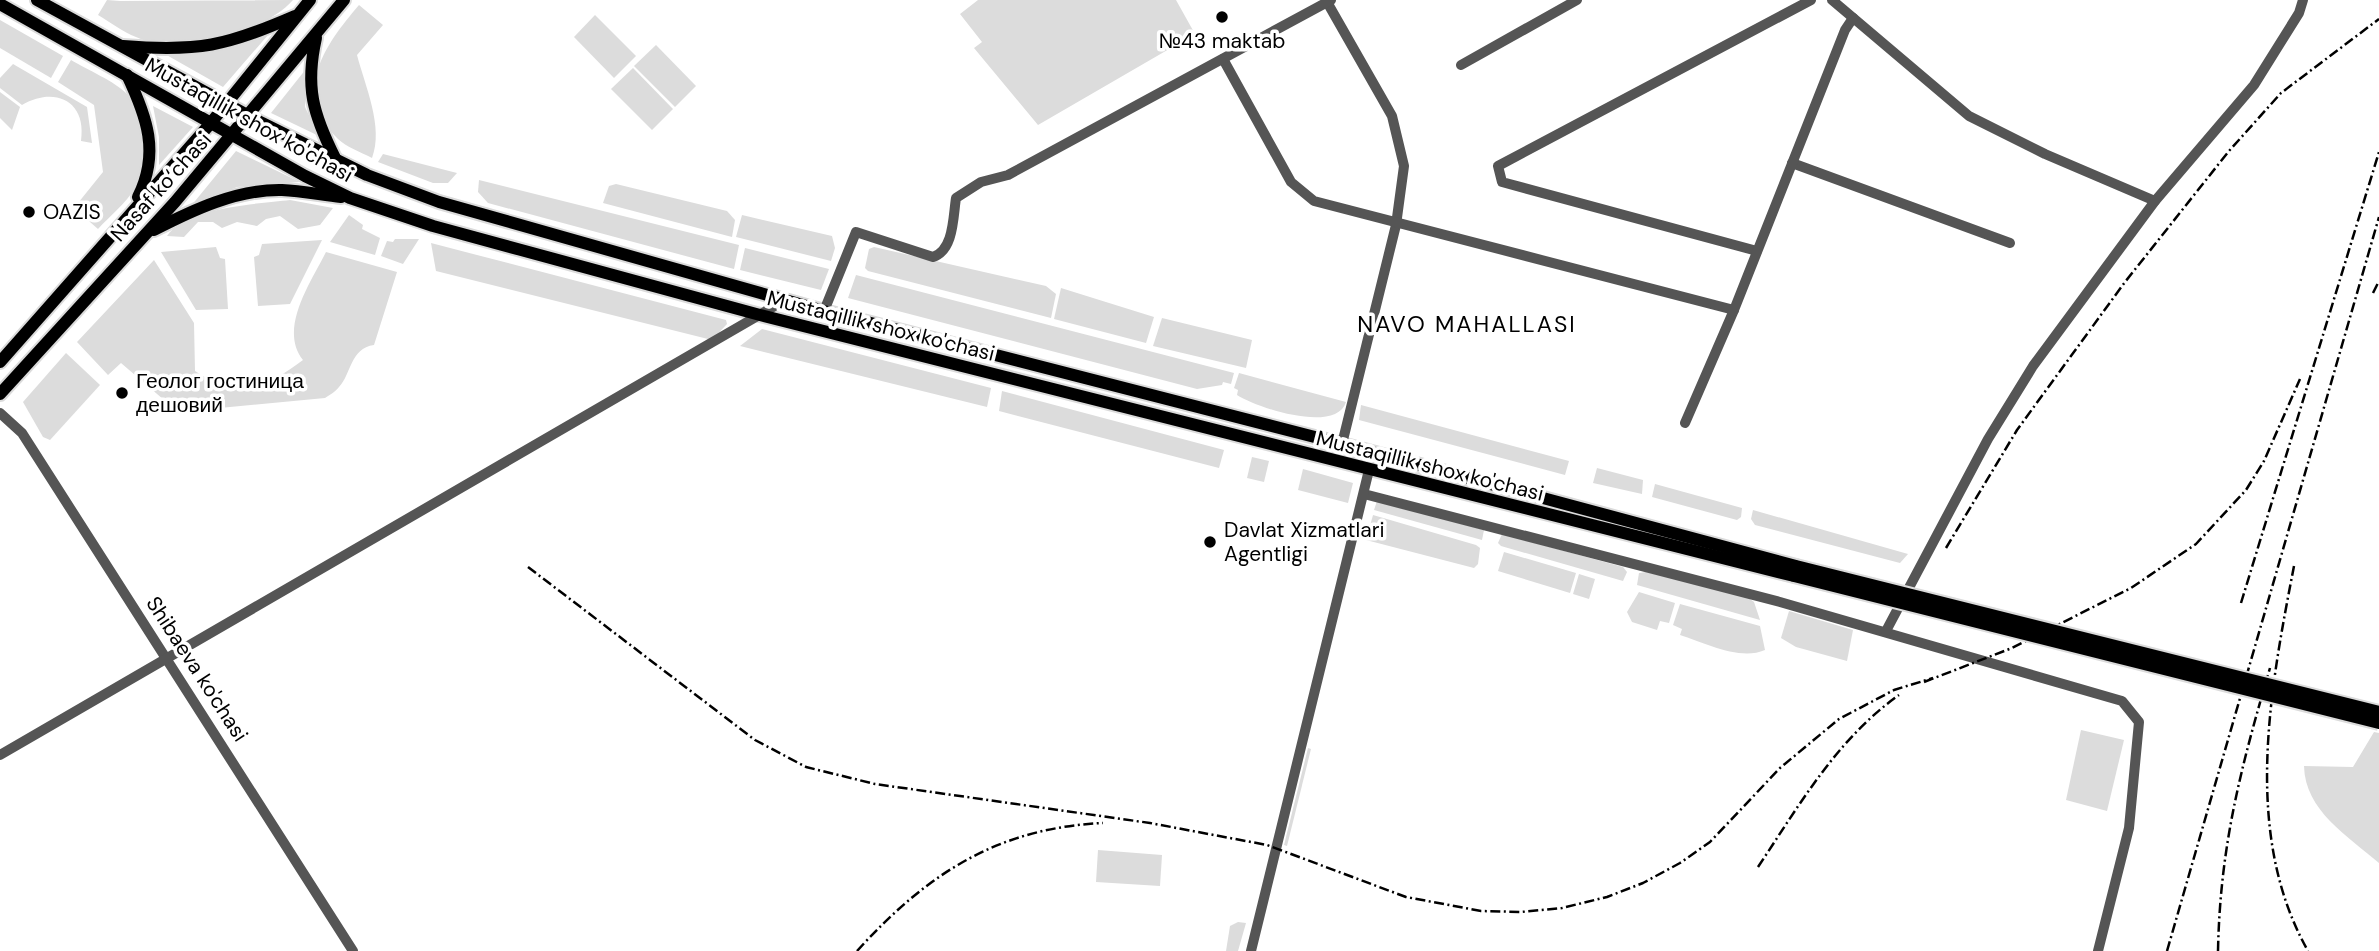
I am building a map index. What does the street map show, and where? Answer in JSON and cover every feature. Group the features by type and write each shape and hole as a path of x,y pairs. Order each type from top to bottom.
{"main road":[{"name":"Mustaqillik shox ko'chasi","path":"37,0 247,116 367,175 439,202 824,311 1517,490 1795,571"},
{"name":"Nasaf ko‘chasi","path":"0,362 210,124 310,0"},
{"name":"Nasaf ko‘chasi","path":"0,394 232,135 344,0"},
{"name":"Mustaqillik shox ko'chasi","path":"0,4 210,124 350,198 433,226 817,330 1369,470 1795,571"},
{"path":"118,46 184,49 214,46 299,14"},
{"path":"317,35 309,68 312,104 335,158"},
{"path":"127,75 145,112 152,150 144,184 129,214"},
{"path":"144,235 192,211 238,196 280,190 350,198"},
{"path":"817,330 824,311"},
{"path":"1513,506 1517,490"},
{"path":"1795,571 2379,712"},
{"path":"1795,571 2379,723"}],"street":[{"path":"1461,65 1577,0"},
{"path":"1758,251 1502,182 1498,166 1811,0"},
{"path":"1886,631 1988,439 2033,366 2155,201 2254,85 2299,13 2303,0"},
{"path":"824,311 856,232 933,257 941,255 947,248 956,198 967,189 1008,175 1329,1 1392,116 1405,166 1396,225 1342,444"},
{"path":"1837,2 1969,116 2045,154 2155,201"},
{"path":"1685,423 1758,251 1844,30 1853,18"},
{"path":"1223,58 1291,182 1314,201 1396,225 1734,310"},
{"path":"1792,163 2010,243"},
{"path":"0,755 785,300"},
{"name":"Shibaeva ko'chasi","path":"0,413 22,433 353,951"},
{"path":"1251,951 1369,470"},
{"path":"1364,494 1886,631 2122,701 2139,722 2129,828 2098,951"}],"shaded area":[{"path":"107,0 293,0 262,23 241,32 196,43 174,44 136,37 98,15"},
{"path":"978,0 1176,0 1195,34 1038,125 974,48 982,42 960,14"},
{"path":"359,5 383,25 357,55 375,120 372,158 338,139 324,121 317,103 315,86 325,52"},
{"path":"595,15 636,56 614,78 574,37"},
{"path":"0,20 63,56 51,78 0,48"},
{"path":"268,35 223,87 163,53 217,51"},
{"path":"656,45 696,86 675,107 634,66"},
{"path":"71,60 122,89 132,102 140,126 142,154 139,179 127,199 98,229 74,208 103,172 94,105 58,82"},
{"path":"13,64 87,107 92,143 81,141 82,127 79,116 74,107 66,101 57,97 46,97 22,105 0,88 0,78"},
{"path":"633,68 673,109 652,130 611,89"},
{"path":"306,69 305,107 319,136 271,113"},
{"path":"0,92 20,107 12,130 0,118"},
{"path":"153,106 193,127 159,165 159,137"},
{"path":"236,151 300,182 237,187 191,206"},
{"path":"383,154 457,173 448,183 433,183 378,162"},
{"path":"479,180 739,245 734,269 488,203 478,192"},
{"path":"616,184 727,211 735,220 732,237 603,203 609,186"},
{"path":"290,200 333,208 320,225 298,229 280,216 266,219 257,226 237,222 222,228 213,222 198,222 184,237 167,236 176,226 206,213"},
{"path":"349,215 363,225 362,229 380,238 375,255 330,242"},
{"path":"742,215 832,236 835,248 831,261 736,237"},
{"path":"395,239 419,239 403,264 381,256 387,241 393,242"},
{"path":"322,240 290,304 258,306 254,257 259,255 262,244"},
{"path":"431,243 726,320 727,324 712,340 436,271"},
{"path":"216,247 220,258 225,259 228,309 196,310 161,252"},
{"path":"874,247 1046,286 1056,294 1051,318 868,271 865,268 869,249"},
{"path":"745,248 829,269 821,290 740,270"},
{"path":"326,252 397,272 374,345 360,351 343,382 325,398 178,412 121,363 108,375 77,342 154,260 194,323 195,371 210,380 238,388 263,383 276,378 303,360 296,348 295,320 299,306"},
{"path":"856,275 1234,373 1231,384 1223,382 1222,385 1197,389 848,298"},
{"path":"1061,288 1154,317 1146,343 1054,319"},
{"path":"1162,318 1252,340 1246,368 1153,346"},
{"path":"762,329 991,388 987,407 740,346"},
{"path":"66,353 100,385 50,440 43,437 23,402"},
{"path":"1239,373 1346,402 1339,411 1328,416 1312,417 1278,411 1237,395 1238,390 1234,388"},
{"path":"1002,391 1224,450 1219,468 999,411"},
{"path":"1361,405 1569,461 1565,475 1359,420"},
{"path":"1252,457 1269,461 1264,482 1247,478"},
{"path":"1597,468 1643,480 1642,494 1593,483"},
{"path":"1303,469 1353,483 1348,503 1298,490"},
{"path":"1655,484 1742,508 1741,517 1737,520 1652,497"},
{"path":"1377,501 1484,530 1482,540 1374,510"},
{"path":"1753,510 1908,554 1900,563 1755,525 1751,519"},
{"path":"1373,515 1476,545 1480,548 1478,564 1474,568 1366,540"},
{"path":"1502,534 1623,567 1627,572 1623,581 1501,546 1498,543"},
{"path":"1504,552 1576,573 1570,593 1498,571"},
{"path":"1646,572 1746,596 1754,602 1760,620 1637,585 1639,573"},
{"path":"1579,574 1595,579 1589,599 1573,594"},
{"path":"1639,592 1675,603 1669,623 1660,621 1657,630 1632,622 1627,612"},
{"path":"1680,604 1760,626 1765,650 1755,653 1734,652 1680,635 1682,629 1673,625"},
{"path":"1789,611 1853,630 1847,661 1796,647 1781,638"},
{"path":"2081,730 2124,740 2107,811 2066,800"},
{"path":"2374,732 2379,733 2379,863 2342,832 2320,809 2306,782 2304,766 2353,767"},
{"path":"1308,748 1311,749 1287,846 1284,845"},
{"path":"1098,850 1162,855 1160,886 1096,882"},
{"path":"1238,922 1246,923 1238,951 1226,951 1230,926"}],"railway":[{"path":"1946,548 2017,430 2125,282 2229,151 2281,93 2379,19"},
{"path":"2241,603 2379,152"},
{"path":"2167,951 2379,217"},
{"path":"2373,293 2379,281"},
{"path":"1924,682 2012,648 2131,588 2196,544 2246,490 2264,461 2300,379"},
{"path":"2294,566 2270,711 2268,810 2275,859 2287,906 2308,951"},
{"path":"528,567 755,740 806,767 875,784 1150,823 1267,845 1406,897 1481,911 1521,912 1562,908 1607,897 1643,883 1680,863 1710,842 1780,768 1839,719 1894,690 1933,678"},
{"path":"2218,951 2223,876 2234,807 2270,668"},
{"path":"1758,867 1838,752 1877,712 1899,695"},
{"path":"857,951 910,899 966,860 997,845 1030,834 1103,823"}],"place":[{"name":"№43 maktab","path":"1222,17"},
{"name":"OAZIS","path":"29,212"},
{"name":"Геолог гостиница дешовий","path":"122,393"},
{"name":"Davlat Xizmatlari Agentligi","path":"1210,542"}],"district":[{"name":"NAVO MAHALLASI","path":"1467,324"}]}
